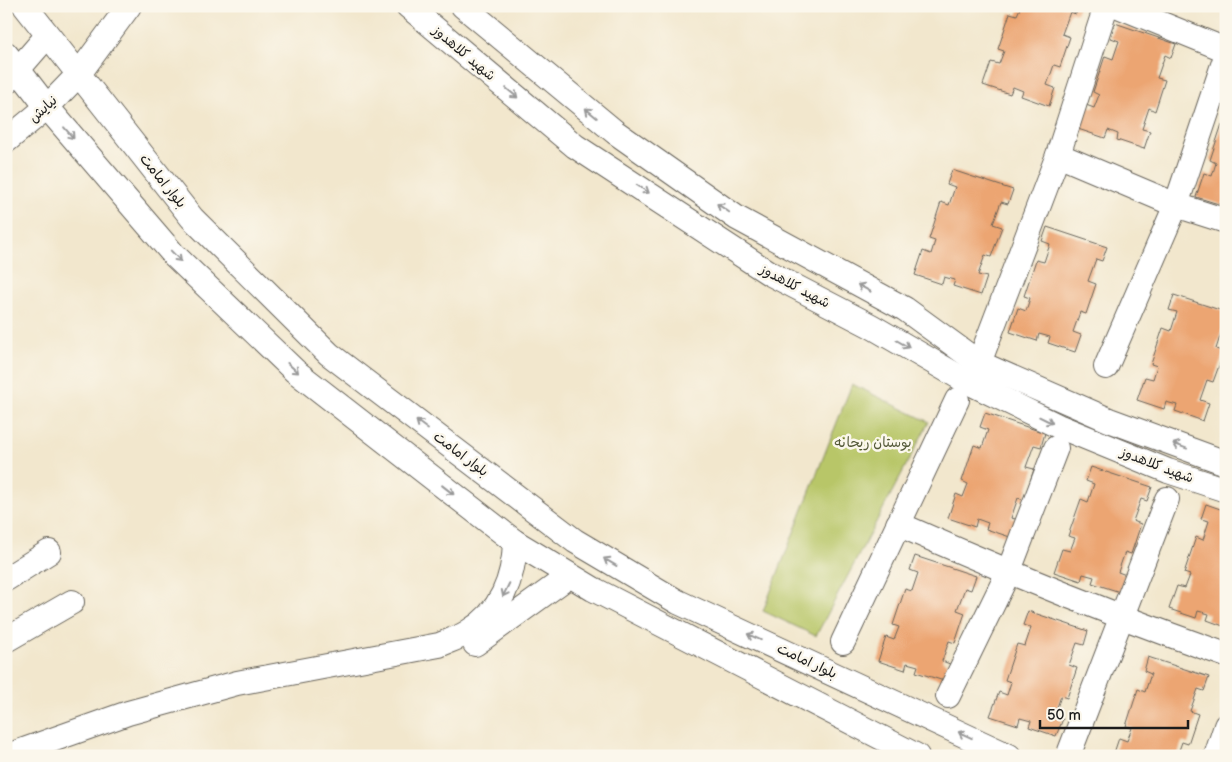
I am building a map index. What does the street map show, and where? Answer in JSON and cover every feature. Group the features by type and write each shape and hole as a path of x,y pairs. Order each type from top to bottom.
{"street":[{"name":"بلوار امامت","path":"25,6 192,218 328,354 575,541 678,602 1006,755"},
{"path":"78,75 130,6"},
{"name":"شهید کلاهدوز","path":"408,6 575,146 668,204 768,273 871,326 966,381 1058,426 1168,471 1226,490"},
{"name":"شهید کلاهدوز","path":"463,6 614,132 729,212 905,309 979,363 1109,420 1226,463"},
{"path":"979,363 1058,155 1106,6"},
{"path":"1118,6 1226,50"},
{"path":"47,36 10,69 47,107 174,255 295,371 515,542 568,576 908,754 921,715"},
{"path":"1106,367 1176,205 1226,56"},
{"name":"نیایش","path":"6,141 47,107 78,75"},
{"path":"1058,155 1176,205 1226,221"},
{"path":"871,326 886,300"},
{"path":"843,642 957,400"},
{"path":"948,696 1008,573 1056,448"},
{"path":"1070,751 1167,498"},
{"path":"898,524 1008,573 1122,618 1226,655"},
{"path":"8,752 128,713 238,683 439,645 469,632 496,608 509,585 514,565 515,542"},
{"path":"6,579 49,552"},
{"path":"52,756 140,723 242,698 460,652 480,642 568,576"},
{"path":"6,640 72,602"},
{"path":"1216,756 1226,726"}],"green space":[{"name":"بوستان ریحانه","path":"852,384 929,422 816,636 763,611"}],"building":[{"path":"1021,6 1079,6 1076,14 1070,12 1062,34 1070,37 1060,67 1054,65 1047,85 1055,88 1049,106 1021,96 1023,91 1013,87 1010,94 983,85 991,62 999,64 1004,51 998,49 1010,13 1017,15"},
{"path":"1115,23 1176,44 1171,58 1165,55 1157,78 1165,80 1155,111 1149,108 1142,129 1150,131 1144,149 1117,140 1118,134 1108,130 1105,138 1078,129 1086,105 1094,108 1099,95 1093,92 1105,56 1113,59 1119,41 1111,38"},
{"path":"1222,124 1226,125 1226,199 1222,205 1196,197 1204,173 1212,176 1216,163 1210,160"},
{"path":"952,170 1013,190 1008,204 1001,202 993,224 1002,227 991,257 985,255 978,275 987,277 981,295 953,286 955,280 944,277 942,284 915,275 923,251 931,254 935,241 929,239 941,202 949,205 955,187 947,184"},
{"path":"1047,227 1107,247 1102,261 1096,259 1088,281 1096,284 1086,314 1080,312 1073,332 1081,335 1075,352 1048,343 1050,337 1039,334 1037,341 1010,332 1018,308 1026,311 1030,298 1024,296 1036,260 1044,262 1050,244 1042,241"},
{"path":"1174,295 1226,312 1226,328 1223,327 1216,349 1224,352 1213,382 1207,380 1200,400 1209,403 1203,421 1175,411 1177,405 1166,402 1164,409 1137,400 1145,377 1153,379 1157,366 1151,364 1163,328 1171,331 1177,312 1169,310"},
{"path":"985,413 1045,433 1041,447 1034,445 1026,467 1034,469 1024,500 1018,498 1011,518 1020,520 1013,538 986,529 988,523 977,519 975,527 948,518 956,494 963,497 968,484 962,481 974,445 982,448 988,430 980,427"},
{"path":"1091,467 1152,487 1147,501 1141,499 1133,521 1141,524 1131,554 1125,552 1118,572 1126,575 1120,592 1092,583 1094,577 1083,574 1081,581 1054,572 1062,549 1070,551 1075,538 1068,536 1081,499 1088,502 1094,484 1086,481"},
{"path":"1206,504 1226,511 1226,627 1207,620 1209,614 1198,611 1196,618 1169,609 1177,586 1185,588 1190,575 1184,573 1196,537 1203,540 1209,521 1201,519"},
{"path":"915,556 976,576 971,590 965,588 957,610 965,613 955,643 949,641 942,661 950,664 944,681 916,672 918,666 907,663 905,670 878,661 886,637 894,640 899,627 893,625 905,589 912,591 918,573 910,570"},
{"path":"1028,611 1088,631 1084,645 1077,643 1069,665 1077,668 1067,698 1061,696 1054,716 1063,719 1056,736 1029,727 1031,721 1020,718 1018,725 990,716 999,692 1007,695 1011,682 1005,680 1017,644 1025,646 1031,628 1023,625"},
{"path":"1148,657 1209,677 1204,691 1198,689 1190,711 1198,714 1188,744 1182,742 1177,756 1113,756 1119,738 1127,741 1132,728 1126,726 1138,689 1145,692 1151,674 1144,671"}]}
